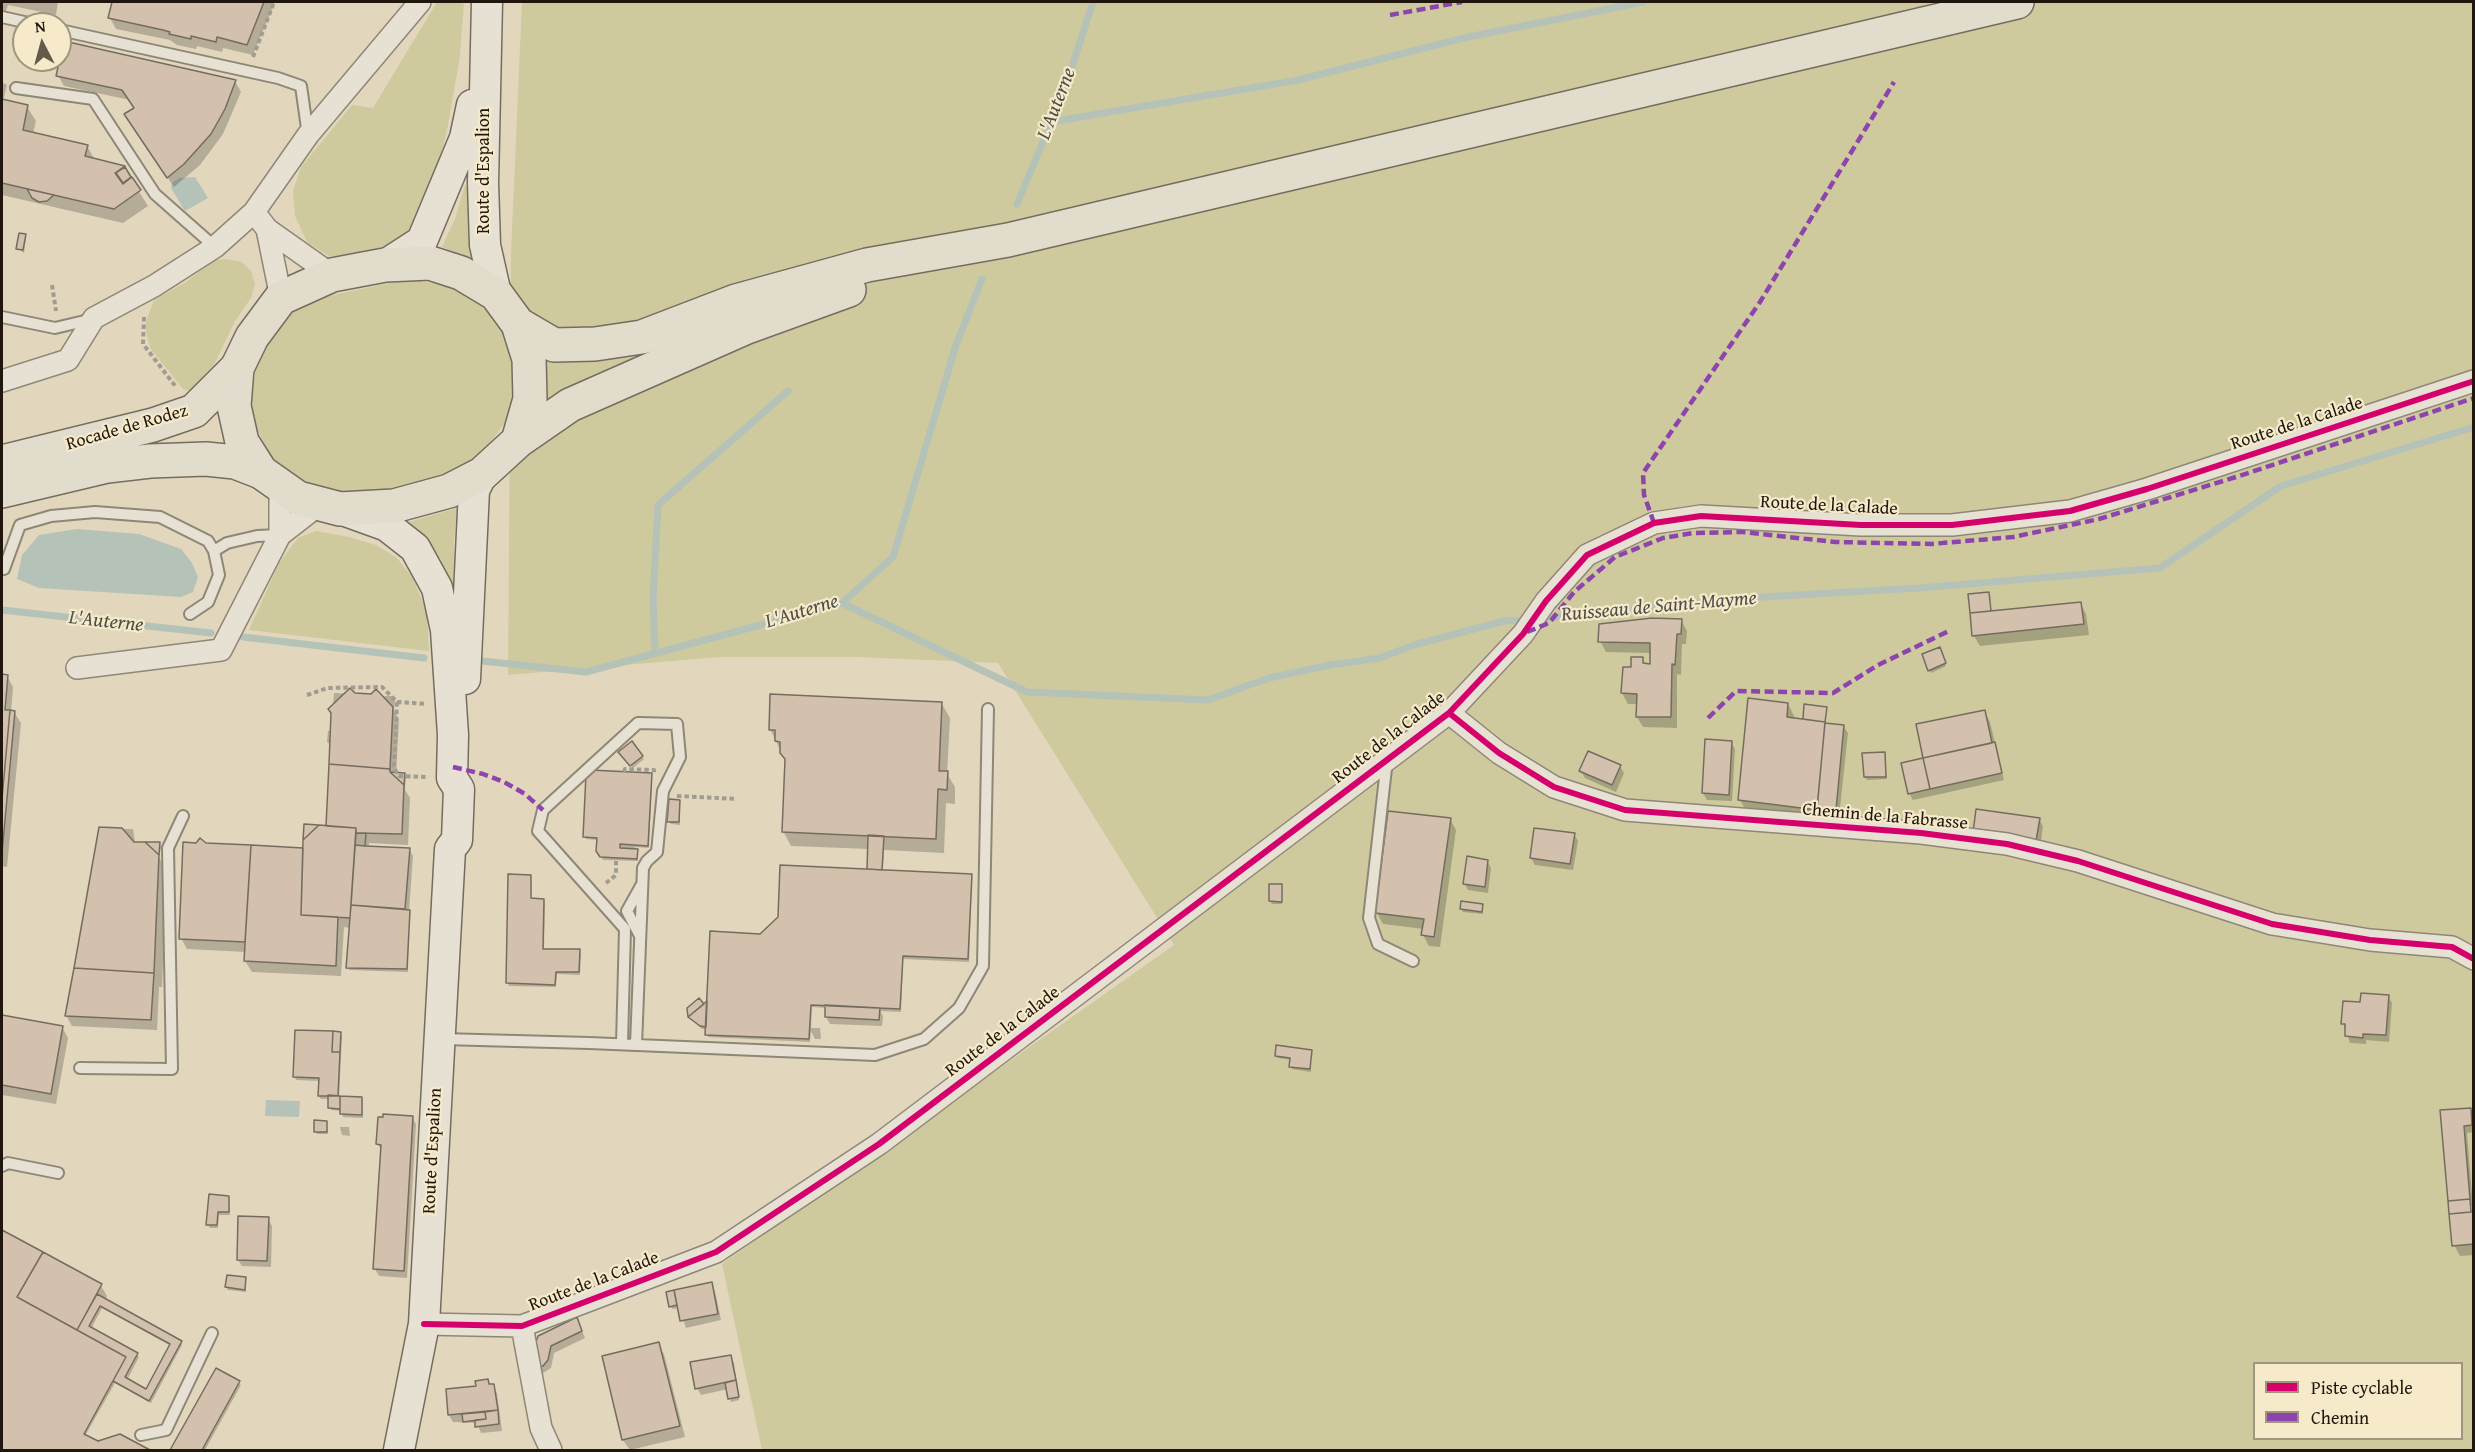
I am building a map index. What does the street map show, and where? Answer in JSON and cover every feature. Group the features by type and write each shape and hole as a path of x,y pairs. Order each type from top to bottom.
{"main road":[{"name":"Route d'Espalion","path":"487,2 485,245 496,294"},
{"path":"518,324 554,345 595,344 642,337 736,301 856,268 1008,240 2017,2"},
{"name":"Route d'Espalion","path":"384,265 422,241 465,138 485,46"},
{"path":"330,506 394,506 449,491 482,474 518,441 570,405 747,327 876,280 1008,240"},
{"path":"271,479 242,441 234,406 237,368 252,337 281,298 332,275 384,265 430,263 462,273 496,294 518,324 529,359 530,399 518,441"},
{"name":"Rocade de Rodez","path":"2,462 153,425 194,411 237,368"},
{"name":"Rocade de Rodez","path":"2,491 107,466 150,461 206,459 235,462 271,479 298,498 330,506"},
{"path":"453,735 466,672 474,490 482,474"},
{"path":"330,506 387,526 415,548 437,588 446,630 453,735"},
{"name":"Route d'Espalion","path":"399,1447 424,1324 450,849 442,839 442,778 453,735"}],"street":[{"path":"2,381 68,360 94,318 154,286 215,247 254,212 308,135 420,2"},
{"path":"254,212 267,229 332,275"},
{"path":"267,229 281,298"},
{"name":"Route de la Calade","path":"424,1324 522,1326 716,1252 879,1144 1449,713 1523,634 1546,601 1587,555 1654,523 1701,516 1861,525 1952,525 2070,511 2169,482 2474,381"},
{"path":"271,479 280,535"},
{"path":"77,668 221,650 280,535 330,506"},
{"name":"Chemin de la Fabrasse","path":"1449,713 1499,753 1554,787 1625,810 1921,833 2007,844 2078,861 2271,924 2370,940 2452,947 2474,959"},
{"path":"522,1326 541,1428 551,1450"}],"lane":[{"path":"72,33 247,71 301,86 308,135"},
{"path":"16,88 93,99 155,194 215,247"},
{"path":"2,317 55,328 94,318"},
{"path":"4,569 20,525 51,516 95,512 160,517 208,541 214,550 219,575 208,602 190,614"},
{"path":"214,550 227,543 257,536 280,535"},
{"path":"439,1039 875,1055 924,1039 960,1008 983,966 988,709"},
{"path":"622,1044 625,928 538,831 543,810 638,723 677,724 680,757 663,791 657,852 647,861 644,868 636,1045"},
{"path":"1387,760 1369,918 1378,944 1413,961"},
{"path":"80,1068 172,1069 168,848 183,816"},
{"path":"2,1166 8,1162 58,1173"},
{"path":"141,1435 166,1430 212,1333"}],"path":[{"path":"247,71 274,2"},
{"path":"52,285 56,311"},
{"path":"154,286 142,322 143,344 194,411"},
{"path":"307,695 327,688 382,687 397,702 433,704"},
{"path":"397,702 394,768 399,776 442,778"},
{"path":"594,893 616,875 616,861"}],"shaded area":[{"path":"437,2 464,2 460,56 434,187 413,229 386,246 350,255 329,256 307,242 295,216 293,191 301,167 352,105 373,108"},
{"path":"522,2 2473,2 2473,1450 762,1450 722,1264 1174,945 998,663 857,657 719,657 508,675 510,415 488,446 468,465 453,472 360,496 331,494 299,482 273,459 254,424 251,392 258,360 270,337 291,313 314,299 408,279 448,286 476,300 497,319 510,349 511,253"},
{"path":"195,177 208,198 185,211 171,188 172,183 179,178"},
{"path":"465,185 472,188 475,260 442,247 455,219"},
{"path":"214,260 242,262 251,271 255,284 251,298 235,321 214,365 190,391 183,389 150,348 145,327 147,319 154,300 186,282"},
{"path":"457,508 454,543 455,590 451,591 402,524"},
{"path":"77,529 139,534 181,549 192,563 198,577 193,592 181,597 39,588 17,579 22,555 39,535"},
{"path":"316,531 376,545 397,558 413,578 427,613 429,651 249,630 279,563 298,538"},
{"path":"266,1100 300,1101 299,1117 265,1116"}],"building":[{"path":"112,2 264,2 247,45 217,37 216,42 191,36 191,39 169,34 170,32 163,30 108,18"},
{"path":"72,43 236,80 225,109 211,134 184,164 167,178 124,114 134,108 122,90 56,76 57,72 72,72"},
{"path":"2,99 28,105 23,130 88,145 85,156 125,166 115,173 123,184 132,177 141,190 114,209 2,183"},
{"path":"125,167 131,177 123,183 116,173"},
{"path":"27,189 54,195 47,201 39,202 32,198"},
{"path":"19,233 26,234 23,250 16,249"},
{"path":"1989,592 1991,611 1970,613 1968,594"},
{"path":"2081,602 2084,624 1972,636 1970,613"},
{"path":"1652,618 1682,619 1681,634 1677,634 1675,665 1672,664 1671,717 1636,717 1637,694 1621,693 1623,667 1631,667 1631,657 1643,657 1643,663 1650,664 1650,643 1598,642 1599,624"},
{"path":"1940,647 1946,663 1928,671 1922,654"},
{"path":"2,674 8,675 5,710 10,710 2,799"},
{"path":"350,688 355,693 371,694 376,689 393,707 390,769 329,764 331,713 328,709"},
{"path":"770,694 942,702 939,771 948,771 947,790 938,789 936,839 782,832 785,759 780,753 780,742 775,741 775,730 769,730"},
{"path":"1748,698 1788,703 1787,717 1825,722 1817,810 1738,800"},
{"path":"1804,704 1827,707 1825,722 1803,719"},
{"path":"10,710 15,711 2,853 2,799"},
{"path":"1985,710 1992,743 1923,758 1916,724"},
{"path":"1825,723 1844,725 1836,810 1817,808"},
{"path":"1705,739 1732,741 1729,795 1702,793"},
{"path":"632,741 643,756 630,766 618,752"},
{"path":"1995,742 2002,773 1930,789 1923,758"},
{"path":"1588,751 1621,765 1612,785 1579,771"},
{"path":"1885,752 1886,777 1864,777 1862,753"},
{"path":"1923,758 1930,789 1908,794 1901,763"},
{"path":"329,764 390,769 390,772 404,785 402,834 356,833 356,828 326,826"},
{"path":"590,770 652,773 648,846 620,844 620,848 638,849 637,859 600,857 596,851 597,838 583,837 586,774"},
{"path":"390,772 405,773 404,785"},
{"path":"669,799 680,800 679,822 667,822"},
{"path":"1976,809 2040,818 2036,841 1973,833"},
{"path":"1388,811 1451,818 1434,937 1421,935 1424,919 1375,913"},
{"path":"304,824 319,825 303,840"},
{"path":"319,825 356,828 350,918 301,915 303,840"},
{"path":"99,827 122,828 134,842 145,842 159,855 154,973 74,968"},
{"path":"1534,828 1575,833 1570,864 1530,858"},
{"path":"356,833 366,833 365,846 410,848 405,909 351,905"},
{"path":"356,833 366,833 365,846 355,845"},
{"path":"868,835 884,836 882,870 867,869"},
{"path":"200,838 206,843 251,845 245,942 179,939 183,842 196,843"},
{"path":"145,842 160,842 159,855"},
{"path":"251,845 303,848 301,915 338,917 336,966 244,961"},
{"path":"1467,856 1488,860 1485,887 1463,884"},
{"path":"780,865 972,874 968,959 903,956 900,1009 811,1005 809,1039 705,1035 710,931 760,934 778,917"},
{"path":"508,874 531,875 531,898 544,899 543,949 580,949 579,972 556,972 555,985 506,983"},
{"path":"1269,884 1282,884 1282,902 1269,901"},
{"path":"1461,901 1483,904 1482,912 1460,909"},
{"path":"351,905 410,910 407,969 346,968"},
{"path":"74,968 154,973 151,1020 65,1016"},
{"path":"2361,993 2389,995 2386,1035 2363,1034 2363,1038 2345,1036 2345,1024 2341,1024 2343,1001 2360,1002"},
{"path":"699,998 704,1004 688,1017 687,1008"},
{"path":"707,1001 706,1027 700,1026 688,1017"},
{"path":"825,1005 880,1008 879,1020 825,1017"},
{"path":"2,1015 63,1026 51,1094 2,1085"},
{"path":"295,1030 333,1031 332,1052 340,1052 338,1096 318,1096 319,1078 293,1077"},
{"path":"333,1031 341,1032 340,1052 332,1052"},
{"path":"1276,1045 1312,1050 1310,1069 1289,1067 1290,1058 1275,1056"},
{"path":"328,1095 340,1096 340,1109 328,1108"},
{"path":"340,1096 362,1097 362,1115 340,1114"},
{"path":"2471,1108 2472,1125 2464,1126 2470,1199 2448,1201 2440,1110"},
{"path":"383,1114 413,1116 404,1271 373,1269 381,1145 376,1144 378,1117 383,1117"},
{"path":"314,1120 327,1121 327,1132 314,1132"},
{"path":"209,1194 229,1196 229,1212 218,1212 217,1225 206,1225"},
{"path":"2470,1199 2471,1212 2449,1214 2448,1201"},
{"path":"2474,1212 2474,1244 2452,1246 2449,1214"},
{"path":"238,1216 269,1217 267,1261 237,1260"},
{"path":"2,1230 43,1252 17,1297 126,1357 84,1434 98,1441 120,1434 150,1450 2,1450"},
{"path":"43,1252 102,1284 77,1330 17,1297"},
{"path":"227,1275 246,1277 245,1290 225,1287"},
{"path":"712,1282 718,1314 680,1321 674,1290"},
{"path":"674,1290 677,1305 669,1307 666,1292"},
{"path":"97,1294 182,1341 149,1401 113,1381 126,1357 77,1330","holes":["100,1306 170,1344 146,1389 125,1377 138,1353 89,1326"]},
{"path":"577,1317 582,1331 551,1346 548,1360 543,1366 535,1369 531,1355 538,1336"},
{"path":"659,1342 680,1426 622,1440 602,1356"},
{"path":"731,1355 736,1380 695,1389 690,1362"},
{"path":"216,1368 240,1381 202,1450 170,1450"},
{"path":"488,1379 489,1384 494,1384 498,1410 448,1415 446,1389 476,1386 475,1381"},
{"path":"736,1380 739,1397 728,1399 725,1383"},
{"path":"498,1410 499,1424 475,1427 475,1420 486,1419 485,1412"},
{"path":"485,1412 486,1419 463,1422 462,1414"}],"waterway":[{"name":"L'Auterne","path":"1017,204 1063,94 1093,2"},
{"path":"1051,122 1298,80 1468,37 1643,2"},
{"name":"L'Auterne","path":"482,661 586,672 842,603 893,557 956,345 982,279"},
{"path":"655,653 653,598 658,505 788,391"},
{"name":"Ruisseau de Saint-Mayme","path":"1539,619 1746,598 1919,588 2160,568 2281,486 2474,427"},
{"name":"Ruisseau de Saint-Mayme","path":"842,603 1027,692 1208,700 1269,678 1330,665 1380,658 1414,645 1504,621 1527,620"},
{"name":"L'Auterne","path":"2,610 211,633"},
{"name":"L'Auterne","path":"243,637 424,658"}],"marked path":[{"path":"1390,15 1462,2"},
{"path":"1654,523 1644,495 1643,473 1760,302 1894,82"},
{"path":"1527,632 1549,623 1574,592 1615,557 1663,538 1693,533 1742,532 1835,542 1931,544 2013,537 2099,519 2236,477 2474,398"},
{"path":"1708,718 1736,691 1833,693 1878,665 1951,630"},
{"path":"453,767 504,782 525,794 543,810"}],"cycle path":[{"path":"424,1324 522,1326 716,1252 879,1144 1449,713 1523,634 1546,601 1587,555 1654,523 1701,516 1861,525 1952,525 2070,511 2147,489 2474,381"},
{"path":"1449,713 1499,753 1554,787 1625,810 1921,833 2007,844 2078,861 2272,924 2370,940 2452,947 2474,959"}]}
